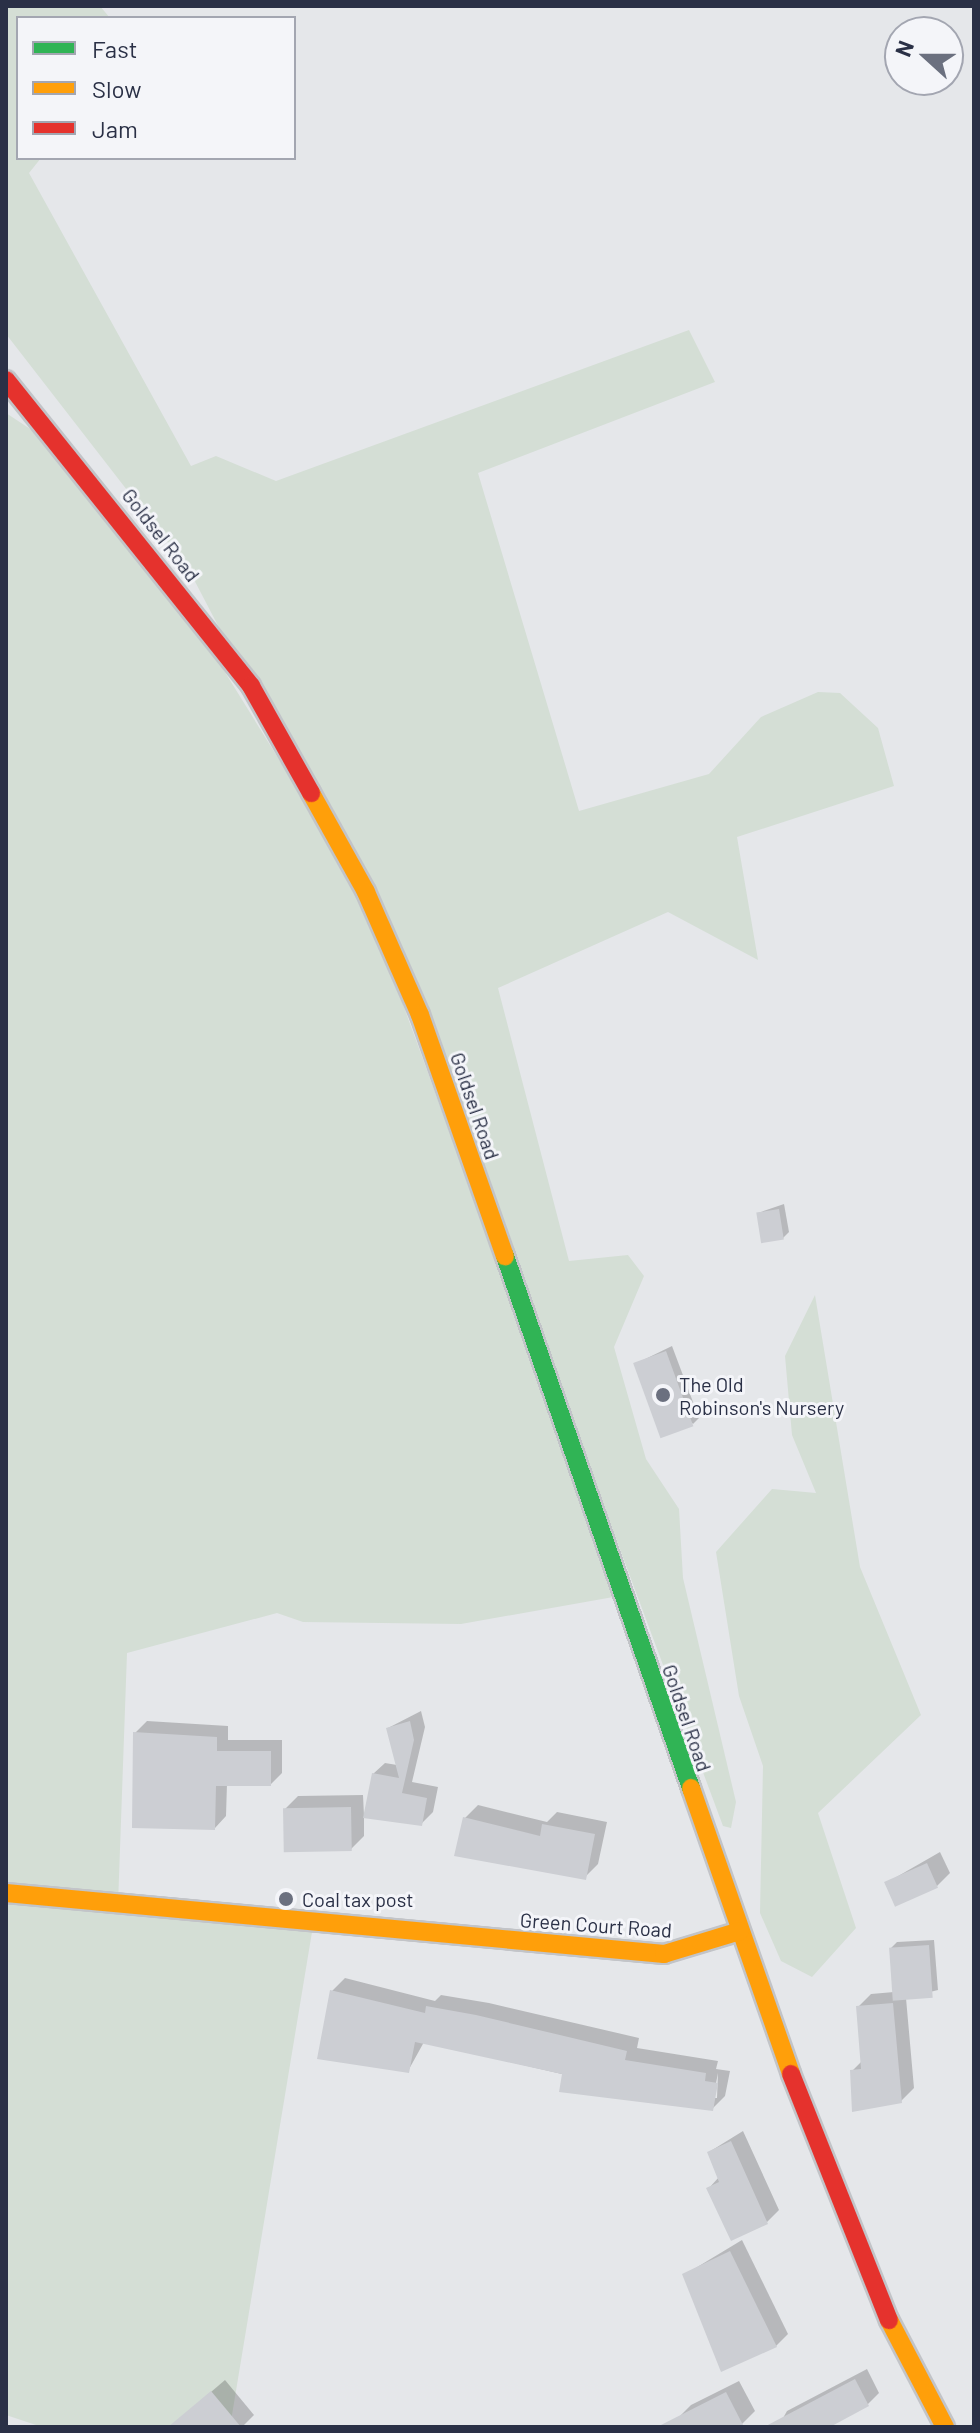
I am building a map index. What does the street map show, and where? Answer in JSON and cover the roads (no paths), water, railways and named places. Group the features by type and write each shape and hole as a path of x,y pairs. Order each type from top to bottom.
{"main road":[{"name":"Goldsel Road","path":"6,380 251,686 366,892 420,1015 740,1931"},
{"name":"Green Court Road","path":"6,1893 664,1954 740,1931"},
{"path":"740,1931 861,2259 945,2427"}],"place":[{"name":"The Old Robinson's Nursery","path":"663,1395"},
{"name":"Coal tax post","path":"286,1899"}]}
